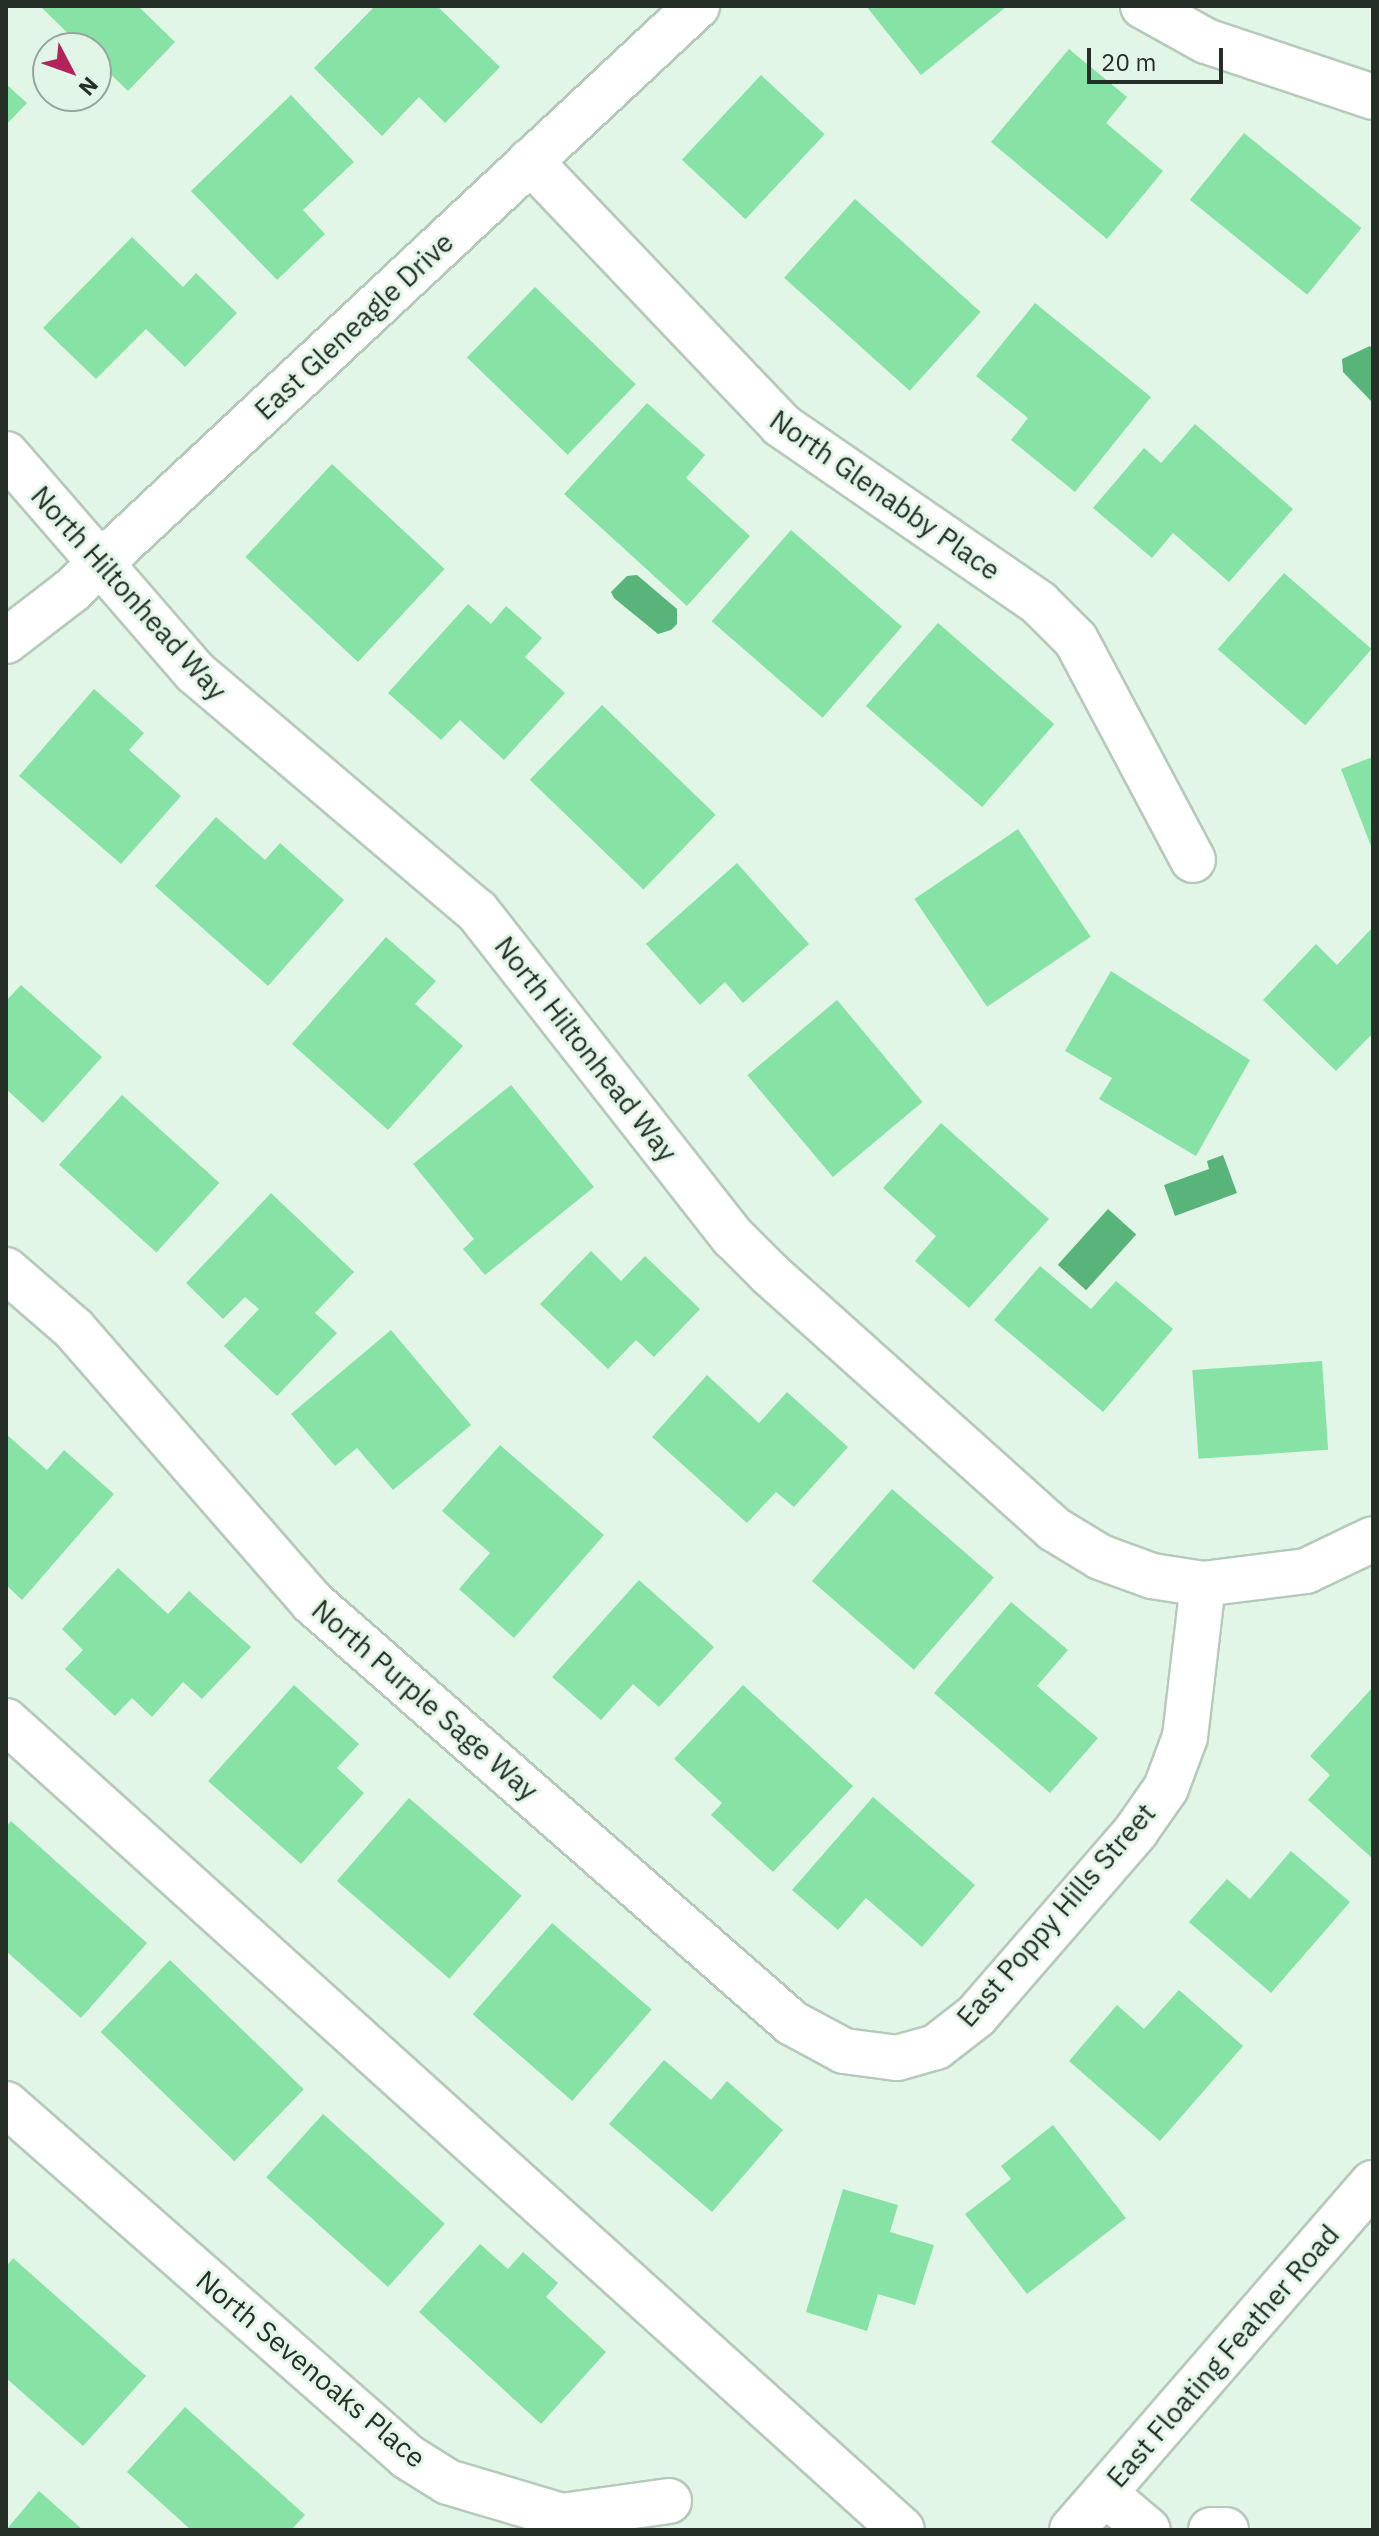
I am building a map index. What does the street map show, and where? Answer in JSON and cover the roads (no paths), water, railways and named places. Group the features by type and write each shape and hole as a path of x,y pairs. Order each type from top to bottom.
{"street":[{"name":"East Gleneagle Drive","path":"6,641 97,567 697,6"},
{"path":"1143,6 1206,41 1373,97"},
{"name":"North Glenabby Place","path":"530,161 781,425 1039,603 1076,640 1106,686 1193,860"},
{"name":"North Hiltonhead Way","path":"6,454 97,567 235,709 477,911 733,1237 770,1274 1054,1529 1113,1562 1203,1584"},
{"name":"North Purple Sage Way","path":"6,1270 74,1329 312,1602 792,2023 844,2051 897,2058"},
{"path":"1203,1584 1255,1583 1306,1571 1373,1539"},
{"name":"East Poppy Hills Street","path":"897,2058 936,2047 976,2016 1166,1788 1185,1737 1203,1584"},
{"path":"6,1721 902,2530"},
{"name":"North Sevenoaks Place","path":"6,2104 408,2457 448,2482 562,2516 669,2501"},
{"name":"East Floating Feather Road","path":"1072,2530 1373,2183"},
{"path":"1104,2493 1148,2530"},
{"path":"1211,2530 1226,2530"}]}
